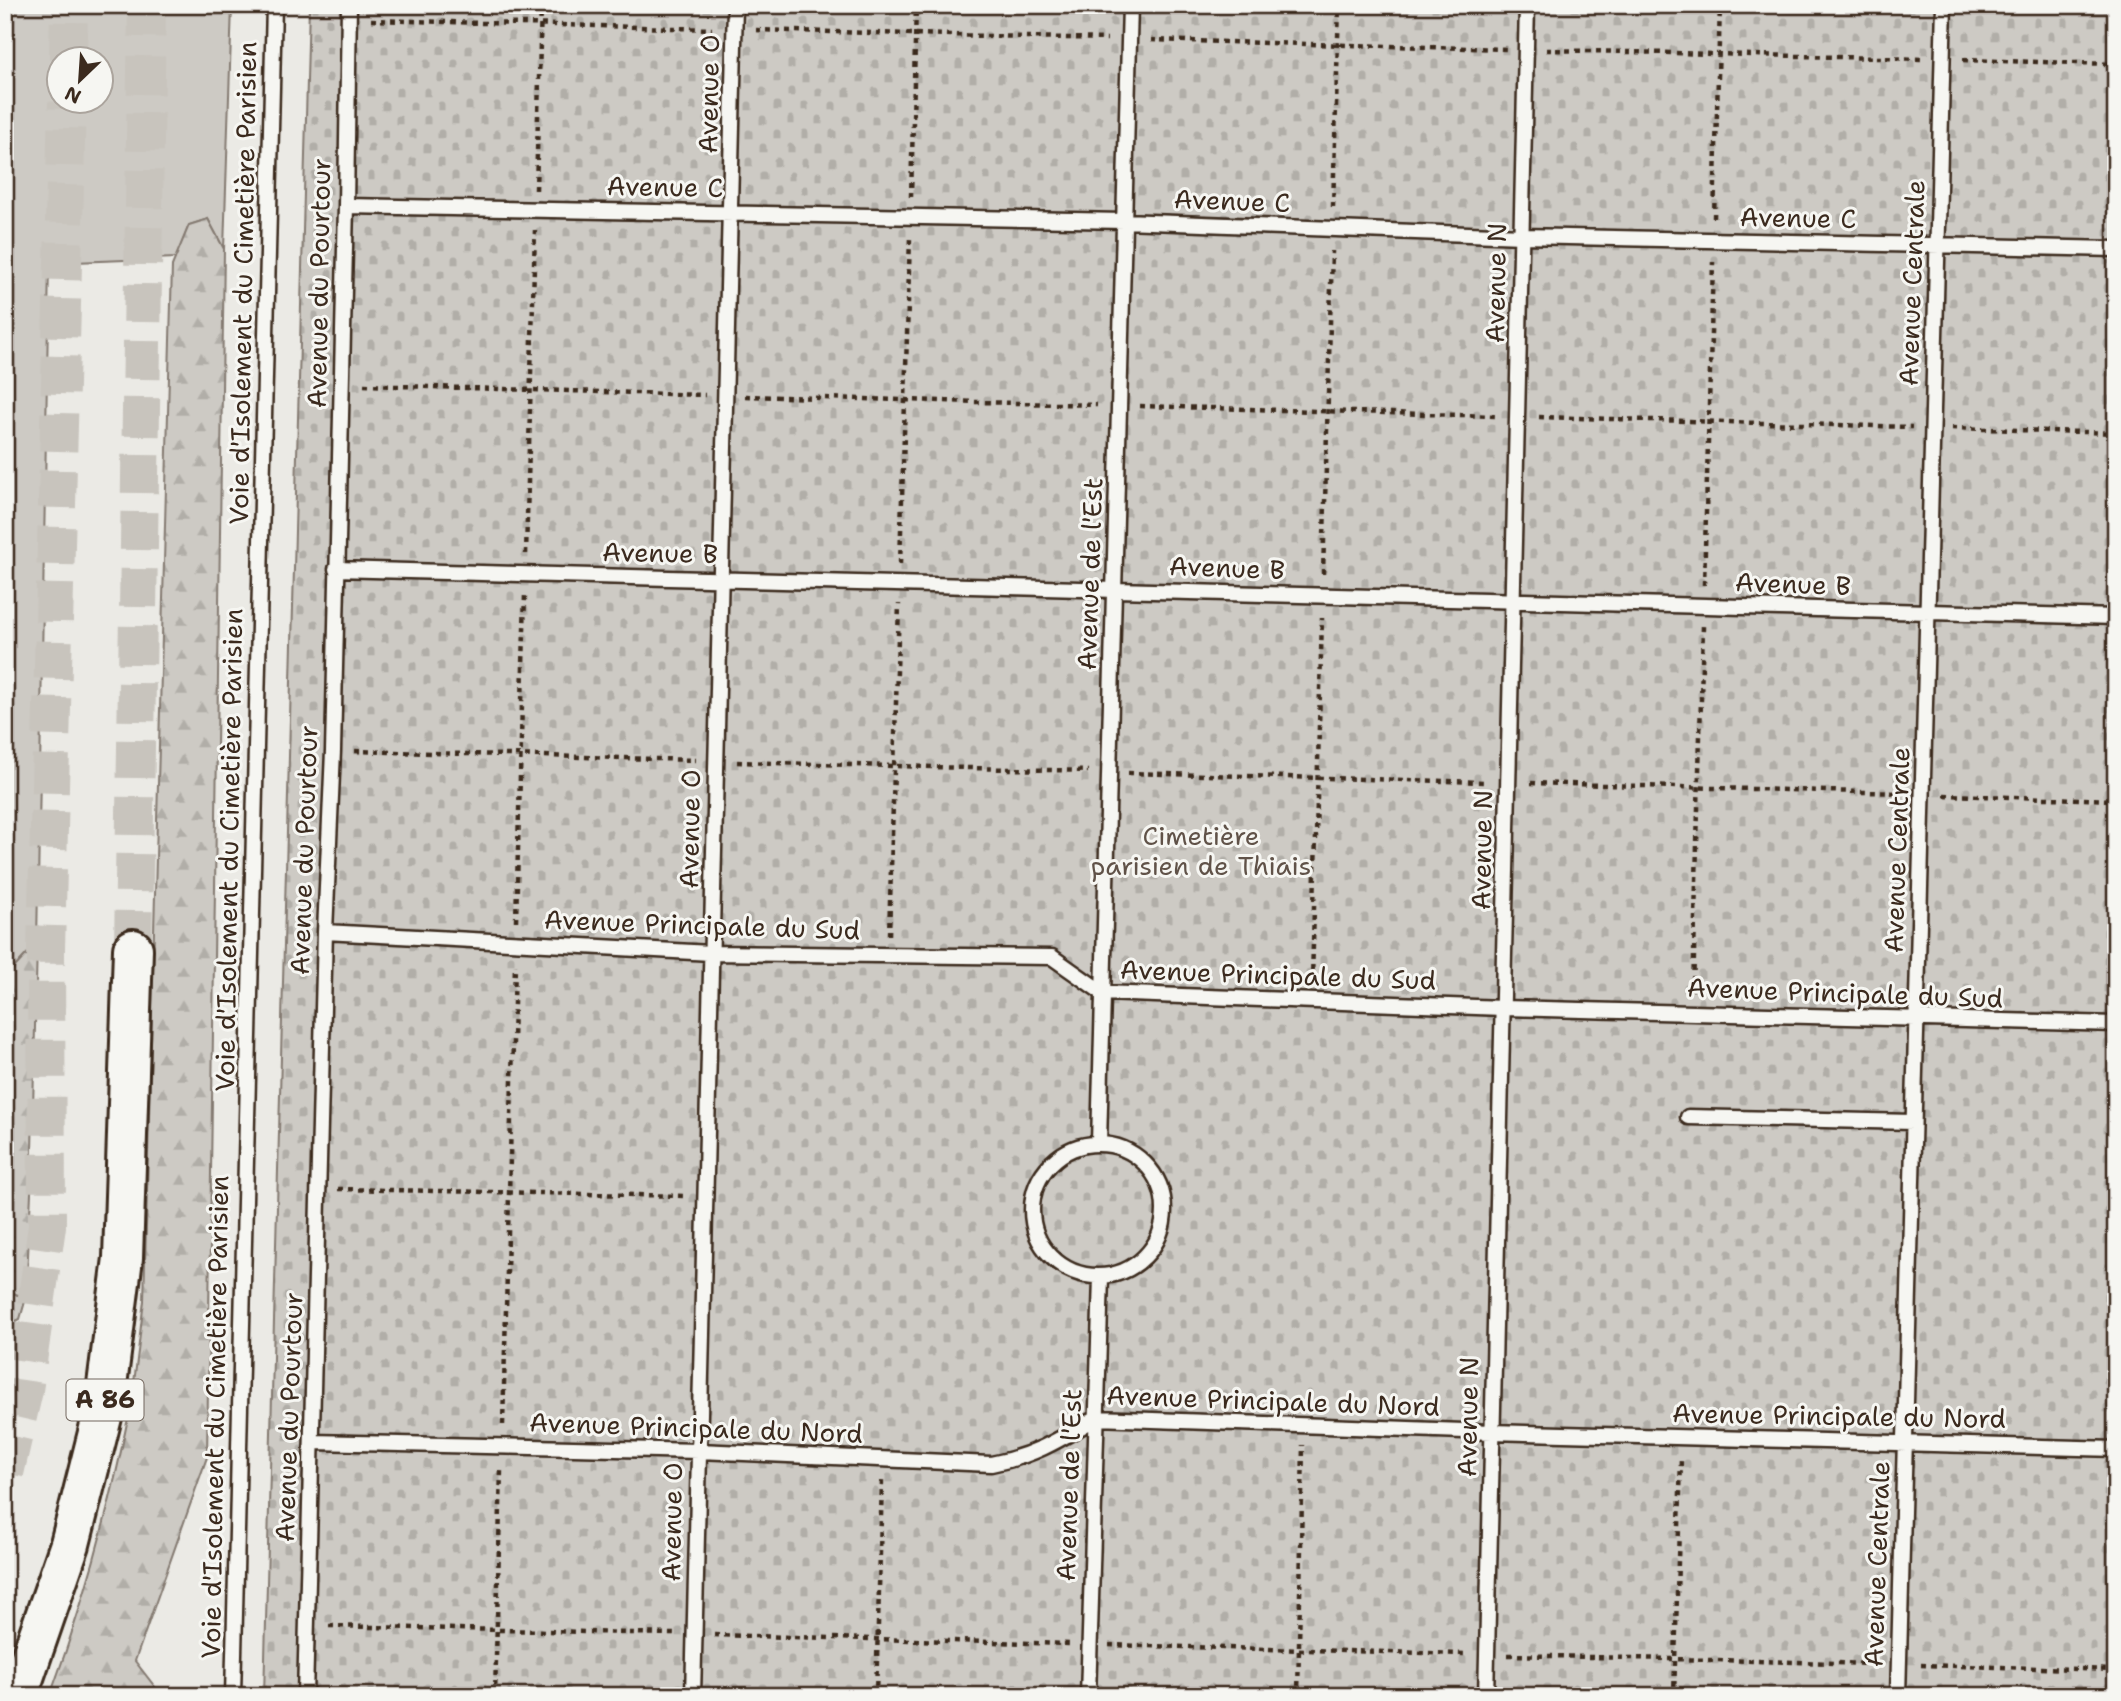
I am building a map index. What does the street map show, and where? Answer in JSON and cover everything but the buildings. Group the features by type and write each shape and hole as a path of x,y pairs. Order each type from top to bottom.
{"highway":[{"name":"A 86","path":"21,1686 70,1544 104,1409 123,1258 133,949"}],"lane":[{"name":"Voie d'Isolement du Cimetière Parisien","path":"233,1696 274,5"},
{"name":"Avenue O","path":"692,1696 736,5"},
{"name":"Avenue de l'Est","path":"1099,1143 1130,5"},
{"name":"Avenue N","path":"1486,1696 1527,5"},
{"name":"Avenue Centrale","path":"1898,1696 1944,5"},
{"name":"Avenue du Pourtour","path":"305,1696 325,932 333,751 349,12"},
{"name":"Avenue C","path":"346,206 1124,221 1522,236 2116,249"},
{"name":"Avenue B","path":"336,569 2116,617"},
{"name":"Avenue Principale du Sud","path":"325,932 712,953 1052,957 1103,993 1503,1008 2116,1024"},
{"path":"1688,1117 1913,1122"},
{"path":"1099,1143 1121,1147 1140,1158 1156,1176 1164,1196 1164,1219 1158,1241 1144,1258 1126,1271 1101,1277 1082,1275 1061,1266 1045,1250 1035,1231 1031,1211 1034,1190 1044,1171 1059,1156 1078,1146 1099,1143"},
{"name":"Avenue de l'Est","path":"1087,1696 1101,1277"},
{"name":"Avenue Principale du Nord","path":"313,1442 699,1451 991,1464 1018,1459 1047,1447 1096,1418 2116,1449"}],"path":[{"path":"495,1696 541,5"},
{"path":"889,955 916,5"},
{"path":"1312,1002 1339,5"},
{"path":"1693,1013 1720,5"},
{"path":"349,12 540,24 2116,64"},
{"path":"341,385 2116,433"},
{"path":"333,751 2116,800"},
{"path":"319,1189 705,1196"},
{"path":"1298,1696 1304,1424"},
{"path":"1674,1696 1681,1437"},
{"path":"876,1696 883,1459"},
{"path":"307,1625 2116,1670"}],"green space":[{"path":"5,5 232,5 224,249 208,219 189,225 176,258 49,263 37,943 5,978"},
{"name":"Cimetière parisien de Thiais","path":"309,5 2116,5 2116,1696 264,1696"},
{"path":"208,219 224,249 207,1457 135,1661 162,1696 50,1696 84,1593 112,1488 131,1403 144,1301 172,266 189,225"},
{"path":"37,943 26,1298 5,1290 5,978"},
{"path":"5,1290 26,1298 20,1319 6,1326 5,1331"}],"tunnel":[{"path":"68,46 69,5"},
{"path":"133,949 147,5"},
{"path":"5,1473 24,1390 47,1226 46,949 67,116"}]}
